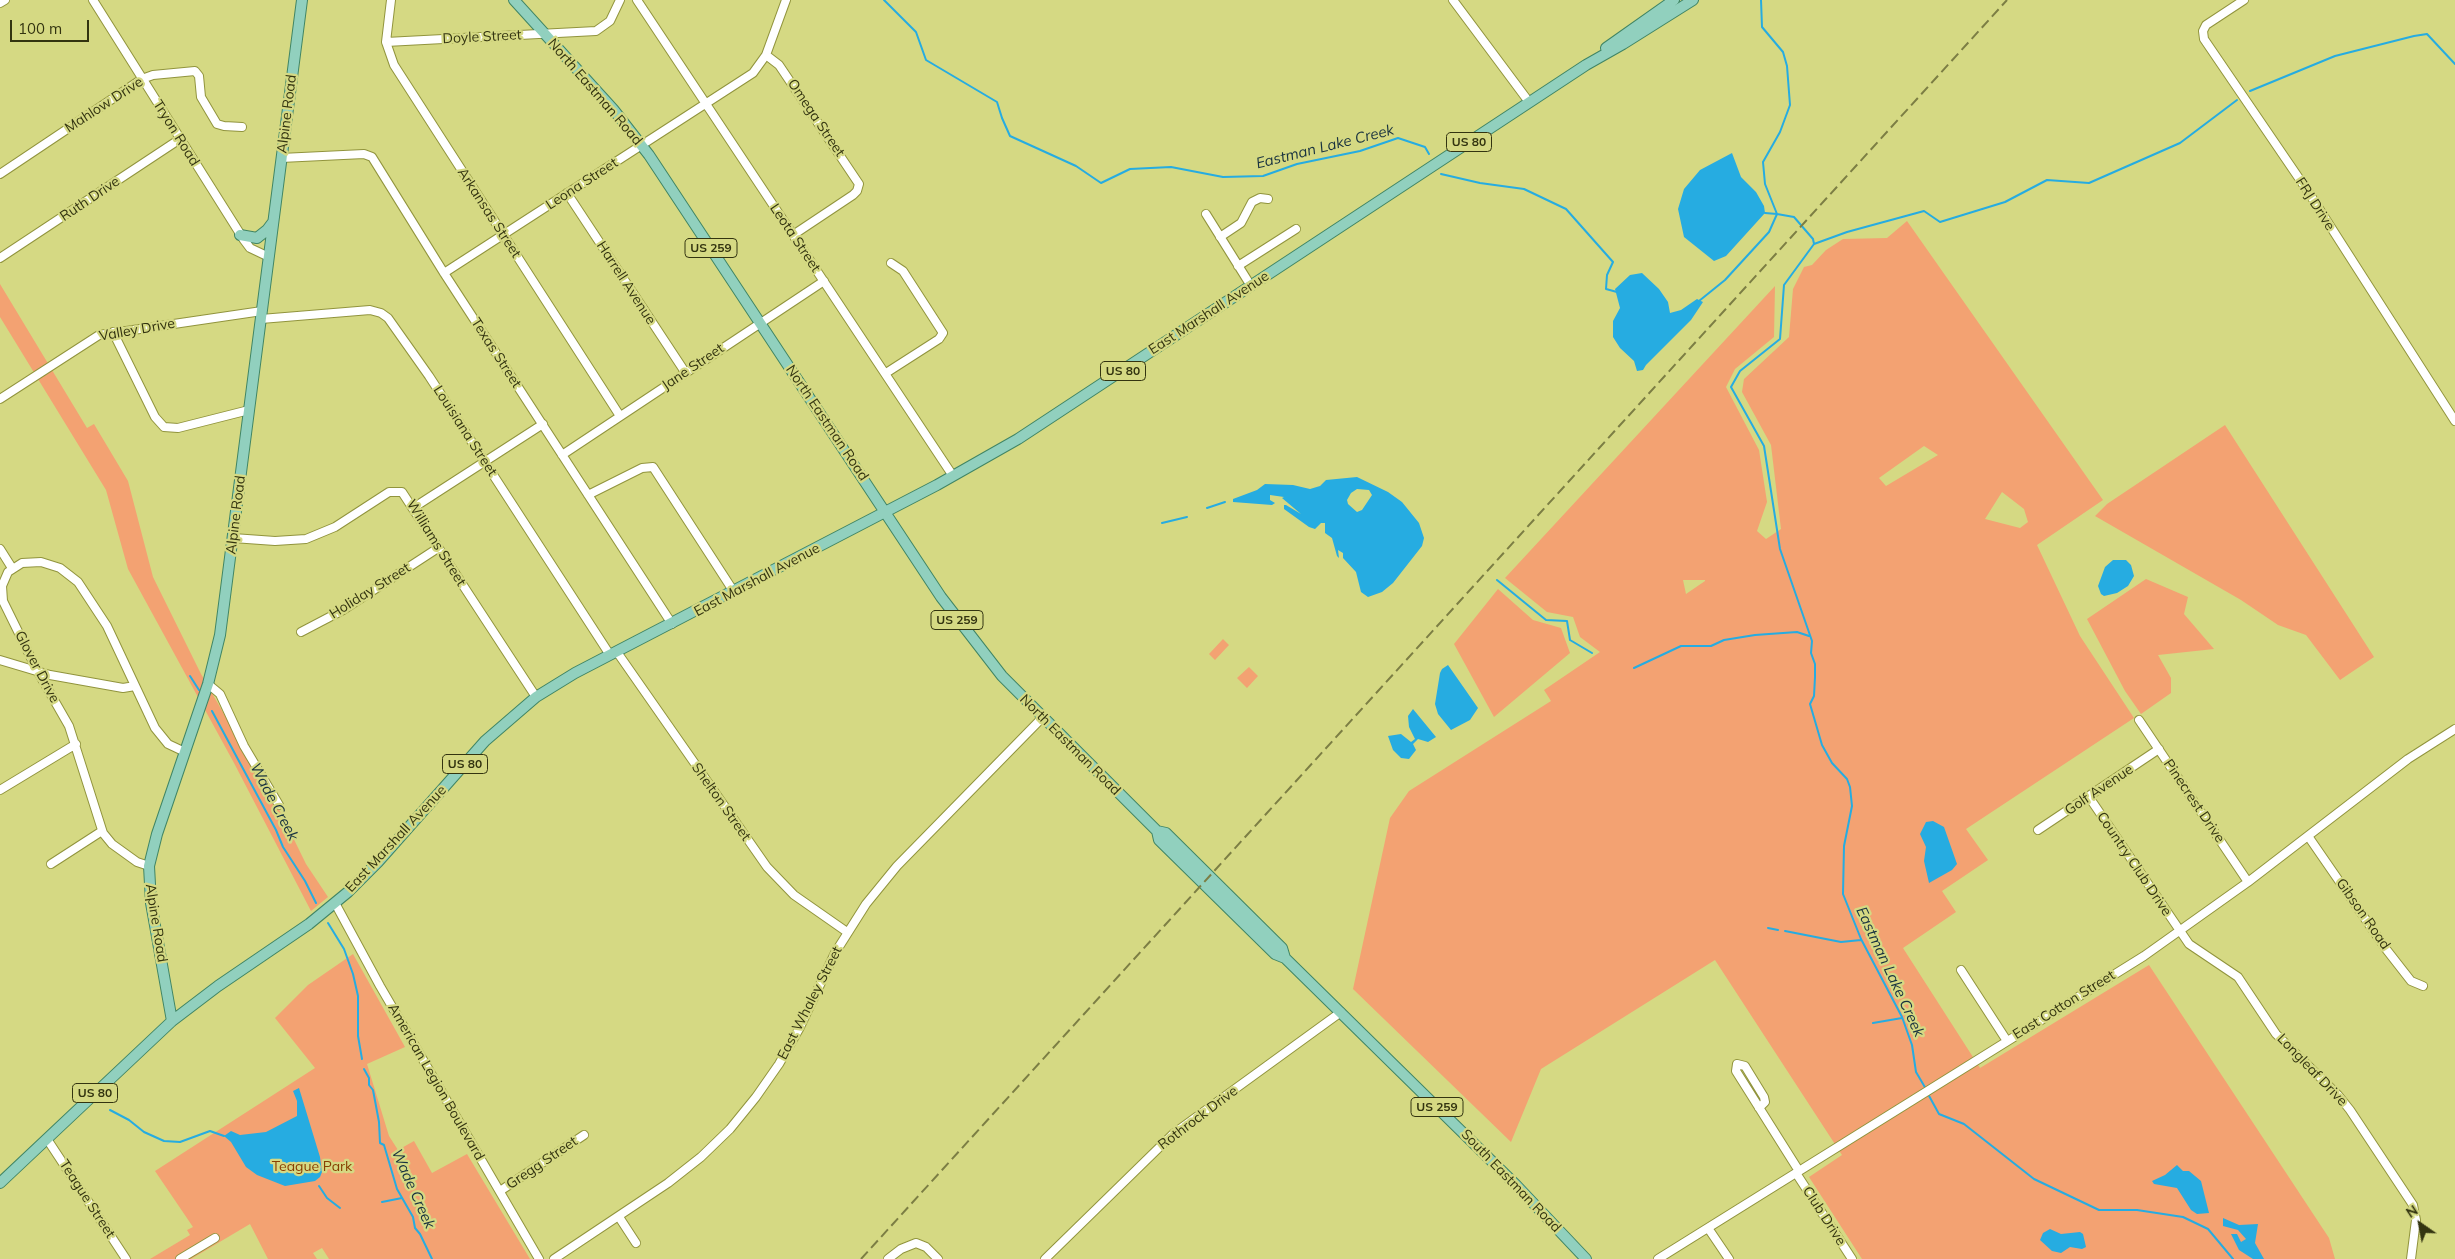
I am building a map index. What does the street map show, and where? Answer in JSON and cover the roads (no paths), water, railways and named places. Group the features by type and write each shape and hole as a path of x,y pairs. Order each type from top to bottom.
{"main road":[{"name":"Alpine Road","path":"172,1021 151,903 150,866 157,834 208,684 221,626 302,0"},
{"name":"North Eastman Road","path":"514,0 608,103 642,145 965,631 1002,676 1042,718 1157,831 1159,840 1207,880"},
{"name":"East Marshall Avenue","path":"1586,64 1618,38 1674,0"},
{"name":"East Marshall Avenue","path":"0,1183 172,1021 336,903 373,868 489,737 536,697 953,476 1081,399 1586,64 1693,0"},
{"path":"240,235 256,238 267,230 273,221"},
{"name":"South Eastman Road","path":"1207,880 1275,954 1285,958 1341,1012 1516,1184 1586,1259"}],"street":[{"path":"0,3 5,0"},
{"name":"Tryon Road","path":"93,0 240,235 250,248 269,257"},
{"name":"Arkansas Street","path":"391,0 386,42 394,65 620,416"},
{"name":"Doyle Street","path":"386,42 600,30 610,21 620,0"},
{"name":"Leota Street","path":"637,0 953,476"},
{"name":"Leona Street","path":"444,273 753,73 766,55 786,0"},
{"path":"1453,0 1529,102"},
{"name":"FRJ Drive","path":"2244,0 2206,25 2203,31 2204,39 2309,193 2455,421"},
{"name":"Omega Street","path":"766,55 779,65 854,175 859,186 853,196 793,234"},
{"name":"Mahlow Drive","path":"0,174 142,79 153,74 195,71 199,76 202,97 218,124 242,127"},
{"name":"Ruth Drive","path":"0,258 180,139"},
{"name":"Texas Street","path":"282,158 370,155 444,273 672,624"},
{"name":"Harrell Avenue","path":"567,194 684,372"},
{"path":"1220,237 1240,223 1252,202 1260,198 1268,199"},
{"path":"1206,214 1251,286"},
{"path":"1238,266 1296,228"},
{"path":"886,373 939,340 943,333 902,269 891,263"},
{"name":"Jane Street","path":"562,455 684,372 824,281"},
{"name":"Louisiana Street","path":"261,315 366,310 384,314 429,376 614,654"},
{"name":"Valley Drive","path":"0,399 93,338 113,332 261,315"},
{"path":"113,332 155,418 164,427 178,428 249,410"},
{"path":"413,508 543,424"},
{"path":"588,495 649,466 658,472 734,592"},
{"name":"Williams Street","path":"233,538 281,541 312,537 335,527 394,490 404,493 536,697"},
{"name":"Holiday Street","path":"301,632 343,610 438,548"},
{"path":"0,549 12,568 26,562 44,563 60,568 75,578 107,626 156,731 171,746 185,752"},
{"name":"Glover Drive","path":"12,568 3,581 2,598 38,672 67,721 76,744 102,831 112,844 141,864 150,866"},
{"name":"Shelton Street","path":"614,654 767,867 794,895 847,932"},
{"path":"0,660 38,672 123,688 135,686"},
{"path":"208,684 220,694 244,746 279,805"},
{"name":"East Whaley Street","path":"554,1259 668,1183 701,1157 730,1129 756,1098 792,1042 847,932 898,866 1042,718"},
{"name":"Pinecrest Drive","path":"2139,720 2248,882"},
{"name":"East Cotton Street","path":"1658,1259 2179,932 2248,882 2408,759 2455,728"},
{"path":"0,790 76,744"},
{"name":"Golf Avenue","path":"2038,830 2159,749"},
{"name":"Country Club Drive","path":"2089,797 2179,932"},
{"path":"51,864 102,831"},
{"name":"Gibson Road","path":"2308,836 2401,968 2411,981 2423,986"},
{"name":"American Legion Boulevard","path":"336,903 376,980 540,1259"},
{"name":"Longleaf Drive","path":"2179,932 2195,950 2223,965 2238,977 2276,1034 2338,1095 2350,1110 2413,1205 2416,1220 2411,1259"},
{"path":"1961,970 2007,1041"},
{"name":"Rothrock Drive","path":"1045,1259 1173,1134 1341,1012"},
{"name":"Club Drive","path":"1759,1108 1765,1102 1764,1096 1745,1066 1740,1063 1736,1066 1736,1071 1852,1259"},
{"name":"Gregg Street","path":"500,1191 584,1135"},
{"name":"Teague Street","path":"47,1138 126,1259"},
{"path":"619,1216 636,1244"},
{"path":"1708,1228 1729,1259"},
{"path":"180,1259 215,1238"},
{"path":"888,1259 902,1249 916,1243 926,1247 938,1259"}],"water":[{"path":"1732,153 1741,177 1756,192 1764,206 1765,213 1726,256 1714,261 1684,237 1678,209 1684,189 1700,170"},
{"path":"1642,273 1659,289 1668,302 1670,313 1681,310 1697,299 1703,302 1691,320 1643,370 1637,371 1634,361 1620,348 1613,337 1613,321 1620,308 1615,289 1630,275"},
{"path":"1357,477 1388,492 1402,502 1419,523 1424,538 1422,546 1393,583 1382,592 1368,597 1361,592 1356,572 1343,558 1343,553 1338,550 1339,558 1337,556 1332,538 1325,533 1325,523 1321,523 1315,529 1309,527 1284,509 1284,505 1286,505 1301,514 1282,498 1284,497 1270,495 1270,500 1275,503 1272,505 1233,502 1233,499 1257,490 1265,484 1293,485 1310,489 1320,486 1326,480","holes":["1357,489 1369,490 1372,495 1362,510 1357,512 1348,504 1347,500 1351,493"]},
{"path":"2113,560 2126,560 2131,565 2134,576 2128,586 2117,593 2104,596 2101,594 2098,586 2105,567"},
{"path":"1448,665 1478,708 1470,720 1451,730 1438,714 1435,704 1440,673"},
{"path":"1413,709 1436,737 1428,742 1418,739 1413,744 1416,750 1409,759 1401,758 1393,750 1388,736 1401,734 1411,742 1415,739 1409,727 1408,716"},
{"path":"1933,821 1944,827 1957,864 1952,870 1929,883 1924,861 1926,847 1920,834 1926,822"},
{"path":"299,1088 320,1157 322,1172 315,1181 285,1186 257,1175 246,1167 231,1142 224,1136 231,1131 240,1135 266,1132 297,1116 297,1101 293,1091"},
{"path":"2177,1165 2183,1171 2189,1171 2201,1181 2209,1213 2197,1214 2191,1210 2177,1188 2154,1184 2152,1181 2165,1175"},
{"path":"2223,1218 2239,1225 2258,1224 2255,1243 2264,1259 2253,1259 2239,1250 2231,1234 2237,1234 2241,1242 2246,1239 2238,1230 2223,1226"},
{"path":"2050,1229 2061,1234 2080,1232 2083,1234 2086,1247 2082,1249 2070,1247 2061,1253 2052,1251 2040,1240 2043,1233"}],"waterway":[{"name":"Eastman Lake Creek","path":"884,0 916,32 926,60 997,102 1010,136 1076,166 1101,183 1130,169 1171,167 1223,177 1263,176 1297,164 1360,151 1398,138 1425,147 1429,154"},
{"path":"1761,0 1762,27 1783,52 1787,66 1790,105 1780,132 1763,162 1765,184 1777,214 1765,213"},
{"path":"2250,91 2335,56 2427,34 2455,64"},
{"path":"1814,244 1847,232 1924,211 1940,222 2005,202 2047,180 2089,183 2180,143 2237,100"},
{"name":"Eastman Lake Creek","path":"1441,174 1480,183 1524,189 1566,209 1613,262 1607,275 1606,289 1617,292"},
{"name":"Eastman Lake Creek","path":"1699,301 1725,280 1769,232 1777,214 1794,217 1813,239 1814,244 1784,285 1780,339 1740,371 1731,387 1764,446 1780,549 1812,641 1811,653 1815,664 1815,677 1814,696 1810,704 1822,745 1832,763 1847,779 1850,787 1852,806 1844,846 1843,894 1861,939 1902,1017 1912,1045 1916,1072 1926,1089"},
{"path":"1207,508 1225,502"},
{"path":"1162,523 1187,517"},
{"path":"1497,580 1546,620 1567,621 1570,640 1592,653"},
{"path":"1634,668 1681,646 1711,646 1724,640 1755,635 1797,632 1809,636"},
{"name":"Wade Creek","path":"190,676 199,690"},
{"name":"Wade Creek","path":"212,711 276,830 283,847 305,881 316,903"},
{"name":"Wade Creek","path":"328,923 344,949 353,974 358,996 358,1036 362,1059"},
{"path":"1768,928 1778,930"},
{"path":"1785,931 1841,942 1861,940"},
{"path":"1873,1023 1902,1018"},
{"name":"Wade Creek","path":"364,1069 369,1078 369,1085 373,1090 379,1122 380,1143 384,1145 397,1189 413,1217 415,1228 432,1259"},
{"name":"Eastman Lake Creek","path":"1928,1094 1939,1114 1964,1124 2034,1179 2099,1210 2137,1210 2183,1217 2208,1229 2233,1259"},
{"path":"110,1110 129,1120 144,1132 164,1141 180,1142 210,1131 224,1136"},
{"path":"319,1186 327,1198 340,1208"},
{"path":"382,1202 402,1198"}],"railway":[{"path":"861,1259 2007,0"}],"park label":[{"name":"Teague Park","path":"312,1167"}]}
